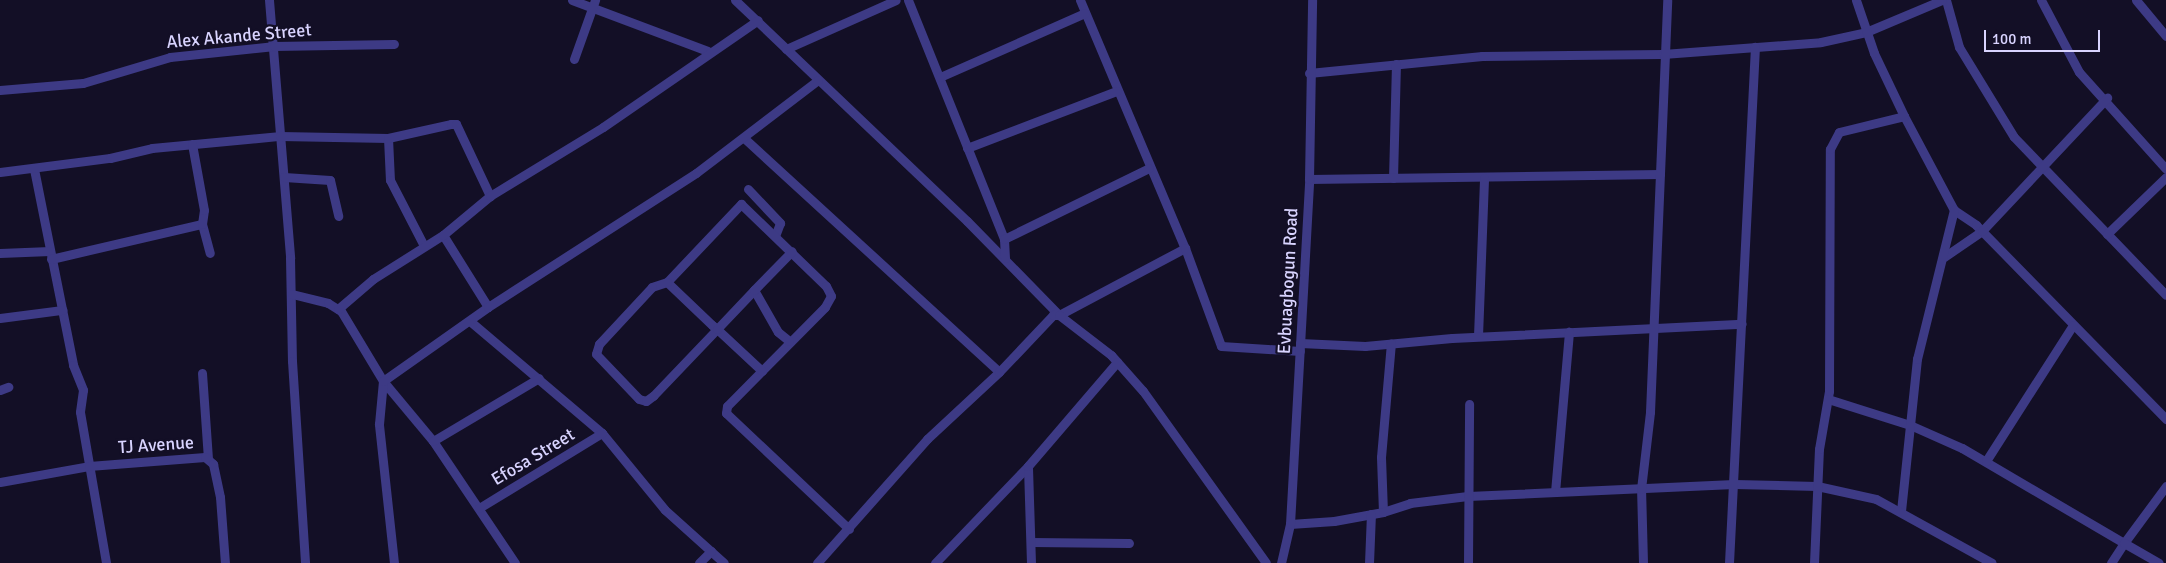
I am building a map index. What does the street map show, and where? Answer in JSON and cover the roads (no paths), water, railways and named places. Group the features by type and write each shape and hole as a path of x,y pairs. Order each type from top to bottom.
{"street":[{"path":"269,0 292,294 292,361 305,563"},
{"path":"572,0 594,4 708,51"},
{"path":"735,0 1005,258 1059,315 1117,362 1143,391 1266,563"},
{"path":"786,49 896,0"},
{"path":"908,0 1004,239 1005,258"},
{"path":"1080,0 1116,91 1185,248 1221,346 1365,346 1478,336 1653,330 1742,324"},
{"name":"Evbuagbogun Road","path":"1281,563 1290,524 1310,179 1309,73 1312,0"},
{"path":"1643,563 1641,489 1653,330 1666,0"},
{"path":"1856,0 1866,32 1904,116 1954,210 1982,231 2166,419"},
{"path":"1309,73 1482,56 1663,54 1821,42 1866,32 1944,0 1959,47 1983,91 2042,170 2166,295"},
{"path":"2041,0 2079,72 2107,98 2166,168"},
{"path":"2137,1 2166,36"},
{"path":"574,59 594,4"},
{"path":"940,77 1085,13"},
{"path":"338,308 373,279 443,235 490,196 603,127 708,51 758,20"},
{"name":"Alex Akande Street","path":"0,90 82,82 170,57 274,46 394,44"},
{"path":"1729,563 1755,46"},
{"path":"1393,178 1396,64"},
{"path":"394,563 379,424 384,380 470,322 488,307 696,173 818,80"},
{"path":"967,148 1116,91"},
{"path":"1944,257 1982,231 2042,170 2107,98"},
{"path":"1814,563 1817,486 1828,399 1832,144 1839,132 1904,116"},
{"path":"0,172 34,169 192,144 280,136 388,138 456,124 490,196"},
{"path":"388,138 390,180 424,246"},
{"path":"744,138 999,372"},
{"path":"192,144 204,210 202,224 210,253"},
{"path":"1004,239 1149,168"},
{"path":"34,169 73,365 83,390 80,412 106,563"},
{"path":"1310,179 1660,174"},
{"path":"284,177 330,180 338,216"},
{"path":"2107,234 2166,177"},
{"path":"1478,336 1484,178"},
{"path":"748,189 780,223 775,236"},
{"path":"792,251 653,396 646,401 639,399 596,354 599,344 652,287 667,282 735,207 741,204 749,209 792,251 826,286 831,296 825,308 727,406 726,413 849,529"},
{"path":"1901,511 1910,426 1926,314 1944,257 1954,210"},
{"path":"0,253 51,255 202,224"},
{"path":"443,235 488,307"},
{"path":"817,563 927,439 999,372 1053,315 1059,315 1185,248"},
{"path":"667,282 762,371"},
{"path":"754,290 778,332 790,341"},
{"path":"292,294 338,308 384,380 433,441 479,508 511,562"},
{"path":"0,318 62,310"},
{"path":"470,322 539,378 602,433 665,510 724,563"},
{"path":"1986,461 2073,325"},
{"path":"1555,492 1569,332"},
{"path":"1383,512 1382,457 1392,343"},
{"path":"935,563 1028,466 1117,362"},
{"path":"202,373 208,458"},
{"path":"433,441 539,378"},
{"path":"1828,399 1910,426 1986,461 2159,563"},
{"path":"1468,563 1469,404"},
{"name":"Efosa Street","path":"479,508 602,433"},
{"name":"TJ Avenue","path":"0,482 90,466 208,458 225,525 225,563"},
{"path":"1028,466 1031,563"},
{"path":"1290,524 1371,514 1410,503 1468,496 1734,484 1817,486 1876,499 1901,511 1992,563"},
{"path":"2111,563 2166,486"},
{"path":"1369,563 1371,514"},
{"path":"1031,542 1129,543"},
{"path":"699,563 711,551"}]}
